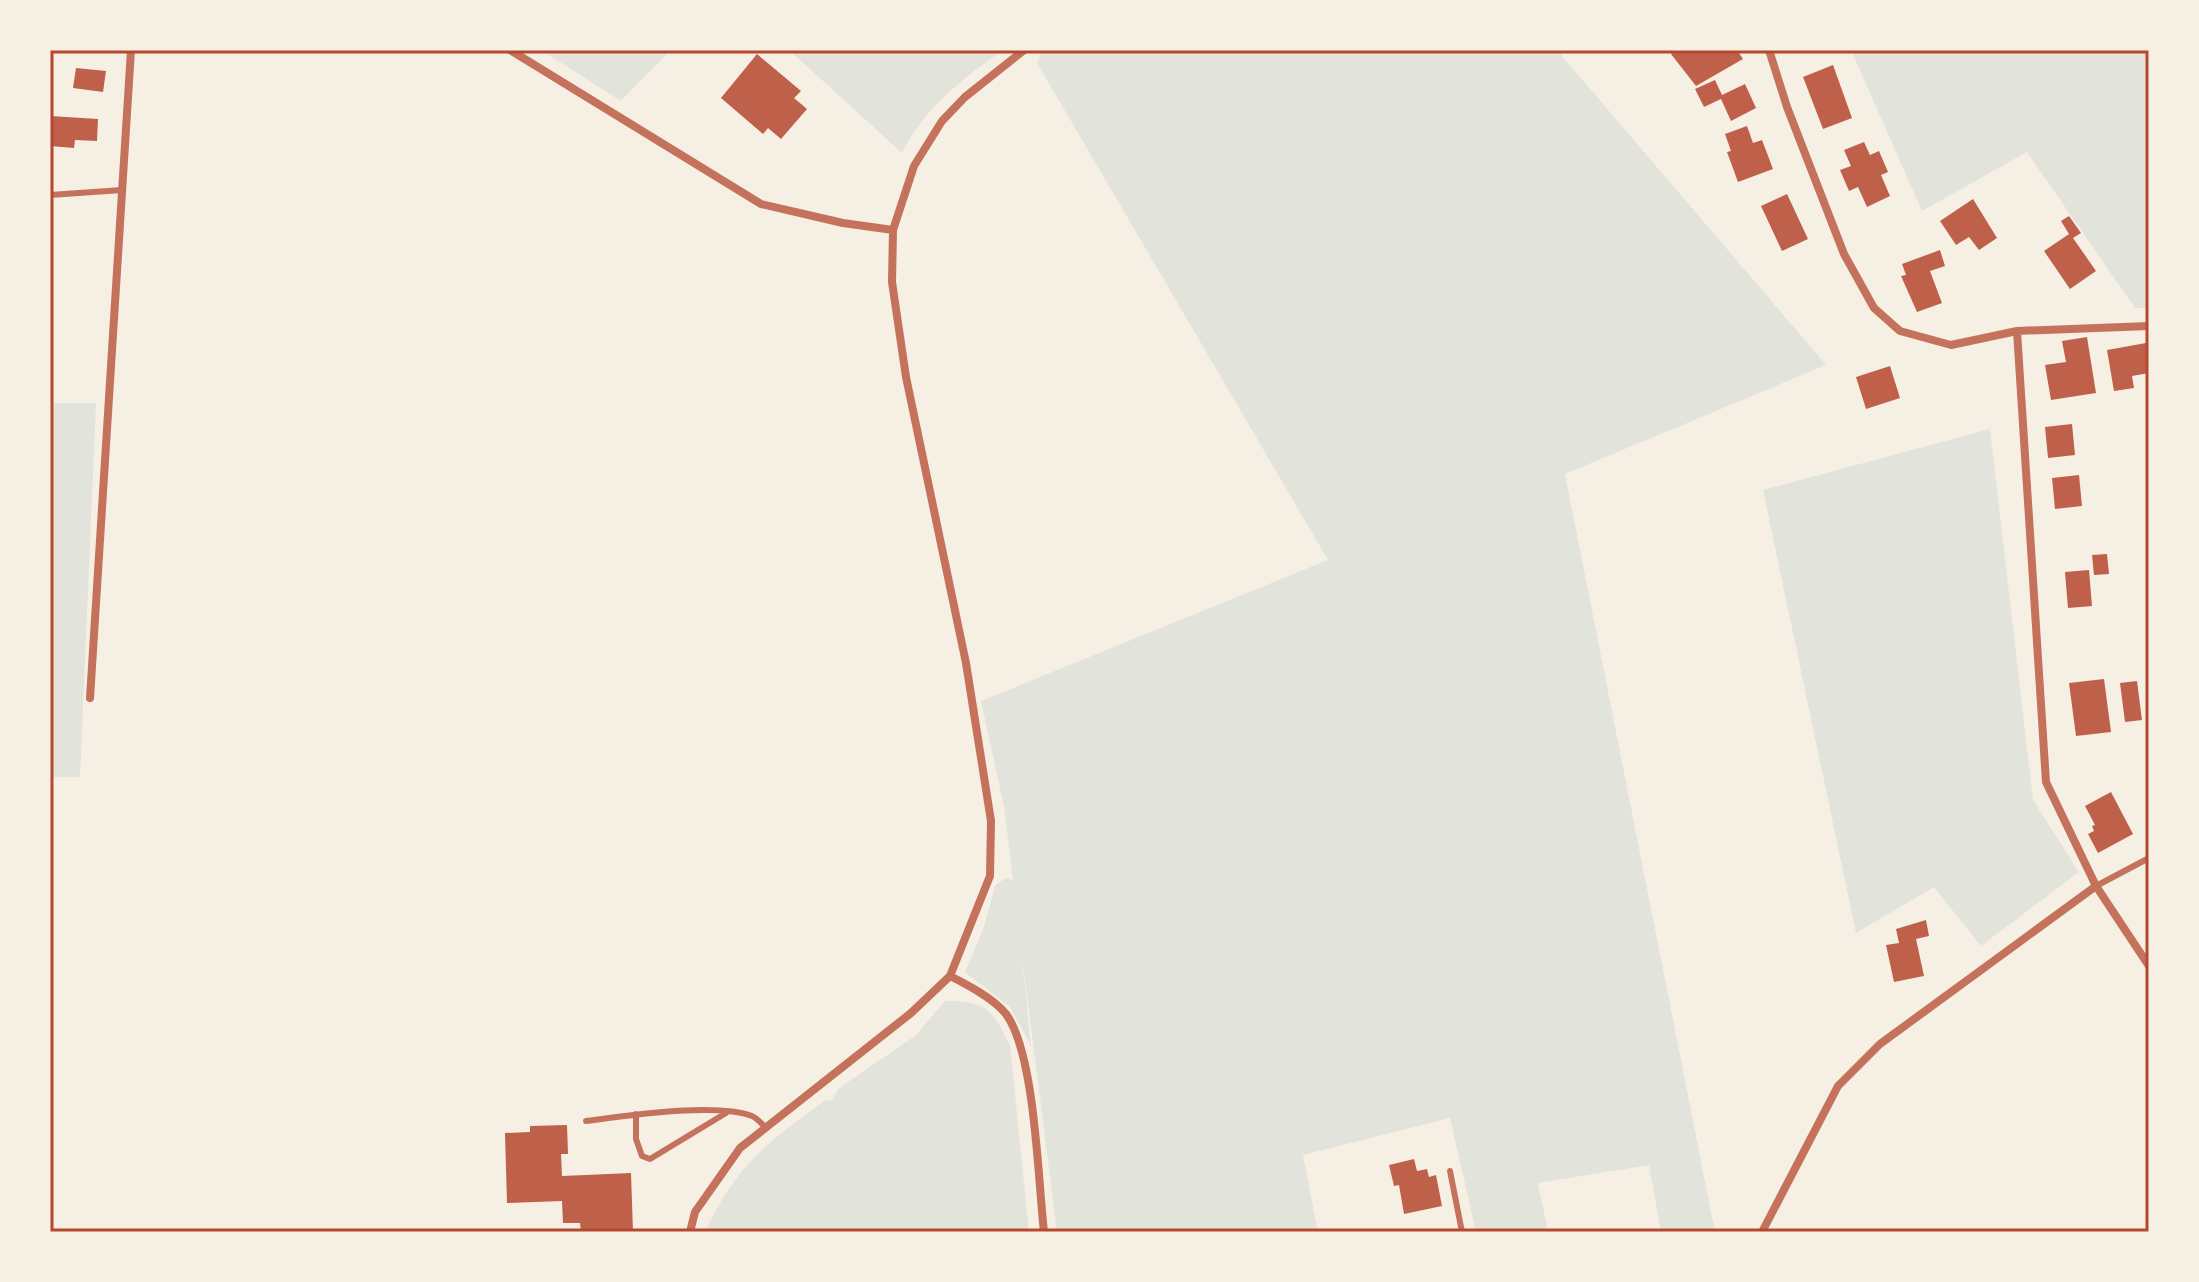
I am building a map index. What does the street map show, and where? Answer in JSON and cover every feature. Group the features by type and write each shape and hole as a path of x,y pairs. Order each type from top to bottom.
{"street":[{"path":"90,698 131,50"},
{"path":"510,50 761,204 843,223 893,230"},
{"path":"690,1232 695,1212 740,1148 911,1013 950,976 990,876 991,821 966,663 906,377 892,282 893,230 914,166 942,121 965,97 1024,50"},
{"path":"1769,50 1787,107 1844,254 1874,308 1900,331 1951,345 2017,331 2149,326"},
{"path":"2017,331 2046,782 2096,886 2149,966"},
{"path":"1762,1232 1838,1086 1880,1044 2096,886"},
{"path":"950,976 971,986 1006,1014 1024,1055 1044,1232"}],"lane":[{"path":"50,195 122,190"},
{"path":"2096,886 2149,858"},
{"path":"636,1114 642,1156 650,1159 727,1113"},
{"path":"586,1121 636,1114 727,1113 753,1116 766,1128"},
{"path":"1450,1171 1462,1232"}],"shaded area":[{"path":"541,50 671,50 621,101"},
{"path":"789,50 1003,50 959,83 933,108 902,153"},
{"path":"1043,50 1557,50 1826,365 1565,474 1715,1232 1661,1232 1649,1165 1538,1183 1548,1232 1476,1232 1450,1118 1303,1155 1318,1232 1057,1232 1022,956 1031,1046 1010,1007 965,972 984,927 995,886 1005,878 1013,880 1004,807 981,701 1328,560 1037,63"},
{"path":"1851,50 2149,50 2149,308 2135,308 2027,152 1922,211"},
{"path":"50,403 96,403 80,777 50,777"},
{"path":"1990,429 2033,800 2079,872 1981,946 1934,887 1856,933 1763,490"},
{"path":"945,1001 979,1005 992,1015 1010,1045 1029,1232 705,1232 728,1190 755,1157 806,1114 826,1100 831,1101 839,1088 915,1036"}],"building":[{"path":"1677,50 1737,50 1743,59 1696,86 1671,54"},
{"path":"757,54 801,91 794,98 807,109 781,139 768,128 763,134 721,98"},
{"path":"1833,65 1852,118 1823,129 1803,77"},
{"path":"76,68 106,71 103,92 73,88"},
{"path":"1715,80 1722,95 1745,84 1756,108 1731,121 1721,99 1704,107 1695,89"},
{"path":"50,116 98,119 97,141 75,140 74,148 50,146"},
{"path":"1747,126 1753,143 1762,140 1773,169 1738,182 1727,152 1731,151 1725,134"},
{"path":"1864,142 1870,155 1879,151 1888,172 1881,175 1890,196 1867,207 1858,187 1849,191 1840,170 1851,166 1844,150"},
{"path":"1787,194 1808,239 1782,251 1761,206"},
{"path":"1973,199 1997,238 1979,250 1969,237 1956,245 1940,221"},
{"path":"2069,216 2081,233 2073,238 2096,271 2070,289 2044,251 2069,234 2061,221"},
{"path":"1940,250 1945,266 1930,271 1942,303 1917,312 1901,276 1906,275 1902,264"},
{"path":"2087,337 2096,393 2051,400 2045,365 2066,362 2062,341"},
{"path":"2146,343 2149,373 2132,376 2134,388 2114,391 2107,350"},
{"path":"1890,366 1900,398 1866,409 1856,377"},
{"path":"2072,424 2075,455 2048,458 2045,427"},
{"path":"2079,475 2082,506 2055,509 2052,478"},
{"path":"2107,554 2109,574 2094,575 2092,555"},
{"path":"2089,570 2092,606 2068,608 2065,572"},
{"path":"2104,679 2111,732 2076,736 2069,683"},
{"path":"2137,681 2142,720 2125,722 2120,683"},
{"path":"2111,792 2133,834 2098,853 2088,834 2094,831 2092,826 2095,825 2085,806"},
{"path":"1926,920 1929,936 1916,939 1924,976 1894,982 1886,945 1899,943 1896,929"},
{"path":"567,1125 568,1154 561,1154 562,1176 631,1173 633,1232 581,1232 580,1223 563,1223 562,1201 507,1203 505,1133 530,1132 530,1126"},
{"path":"1414,1159 1417,1171 1427,1169 1429,1177 1436,1175 1442,1206 1404,1214 1399,1185 1394,1186 1389,1165"}]}
